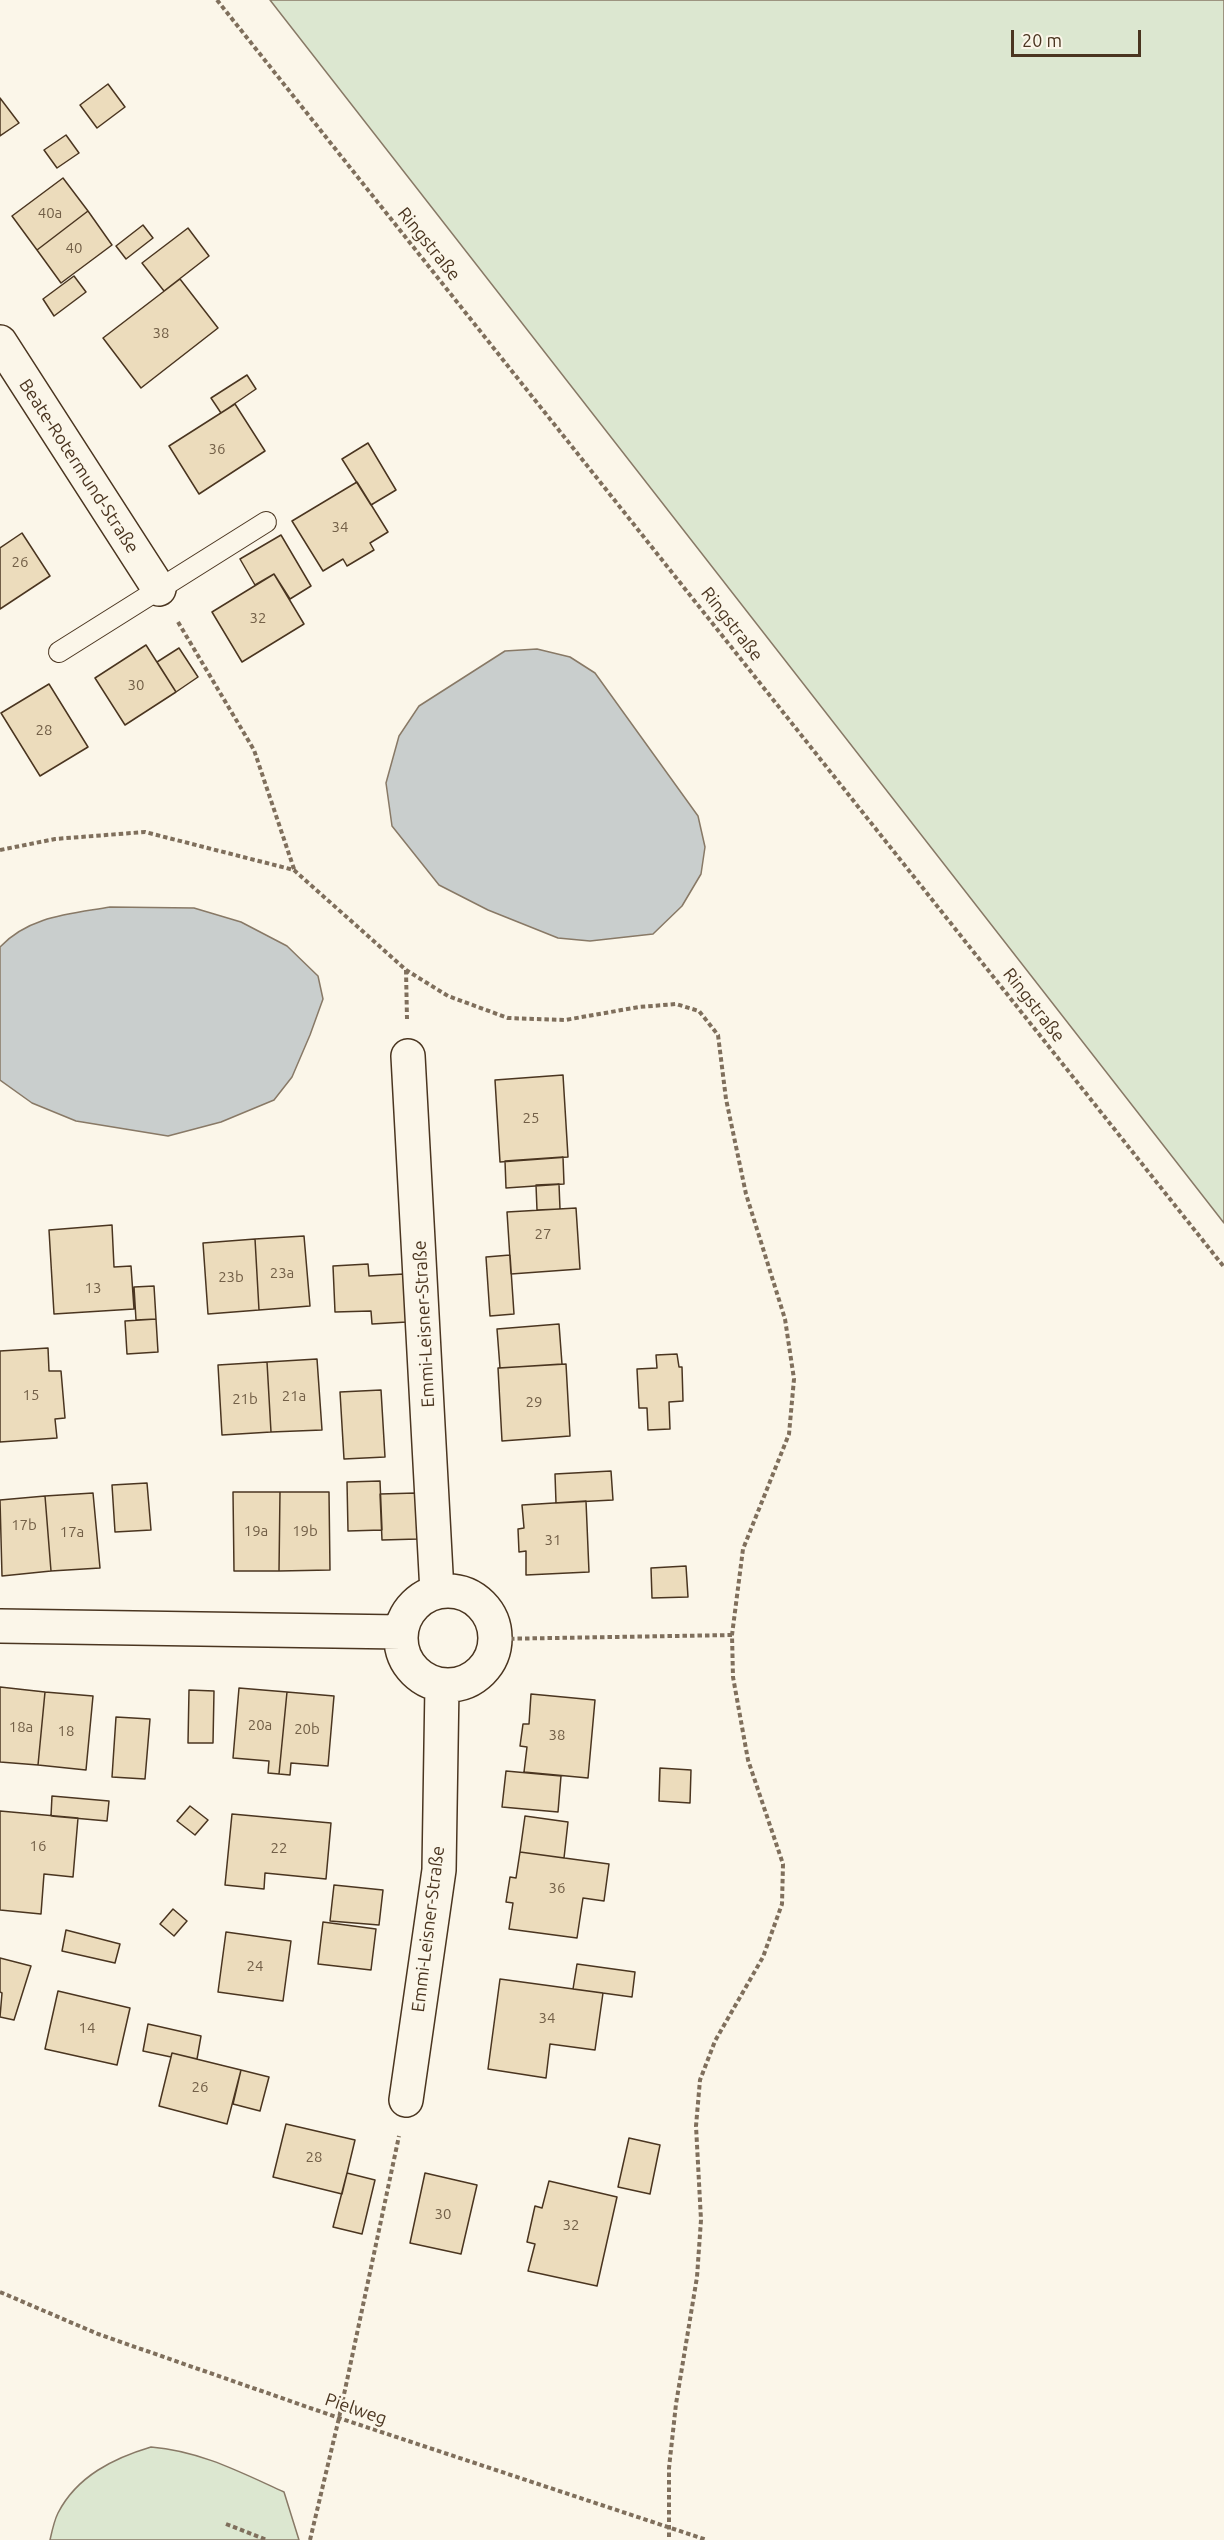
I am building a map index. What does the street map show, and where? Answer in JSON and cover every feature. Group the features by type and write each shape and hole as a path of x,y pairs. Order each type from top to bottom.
{"street":[{"name":"Beate-Rotermund-Straße","path":"0,342 159,589"},
{"name":"Emmi-Leisner-Straße","path":"408,1056 437,1592"},
{"path":"452,1591 466,1594 478,1601 488,1612 494,1625 493,1655 485,1669 472,1679 458,1685 442,1686 428,1682 406,1661 402,1647 405,1618 413,1606 424,1597 437,1592 452,1591"},
{"path":"0,1626 402,1632"},
{"name":"Emmi-Leisner-Straße","path":"406,2100 439,1870 442,1686"}],"lane":[{"path":"59,652 266,522"}],"path":[{"name":"Ringstraße","path":"217,0 1224,1267"},
{"path":"159,589 254,750 294,870"},
{"path":"0,850 55,839 145,832 294,870 406,970 448,996 508,1018 565,1020 639,1007 676,1004 699,1011 718,1035 726,1099 746,1194 785,1319 794,1379 789,1434 743,1549 732,1635 733,1677 748,1760 783,1864 782,1904 763,1957 715,2041 700,2080 696,2126 701,2220 697,2277 676,2404 669,2468 669,2540"},
{"path":"406,970 408,1056"},
{"path":"495,1639 732,1635"},
{"path":"310,2540 339,2418 406,2100"},
{"name":"Pielweg","path":"0,2292 98,2334 339,2418 707,2540"},
{"path":"226,2524 267,2540"}],"green space":[{"path":"270,0 1224,0 1224,1223"},
{"path":"151,2447 203,2458 284,2492 299,2540 50,2540 58,2513 75,2489 110,2463"}],"shaded area":[{"path":"537,649 570,657 595,673 698,816 705,847 701,874 682,906 653,934 590,941 558,938 488,910 439,885 392,826 386,783 399,736 419,706 505,651"},
{"path":"110,907 194,908 241,922 287,946 318,976 323,999 292,1077 274,1100 221,1122 168,1136 76,1121 32,1103 0,1080 0,947 11,937 37,923 51,918"}],"building":[{"path":"108,84 125,107 97,128 80,105"},
{"path":"0,98 19,123 0,136"},
{"path":"66,135 79,153 57,168 44,150"},
{"path":"63,178 88,211 37,250 12,216"},
{"path":"88,211 112,245 61,283 37,250"},
{"path":"143,225 153,238 126,259 116,246"},
{"path":"188,228 209,256 164,291 142,263"},
{"path":"74,276 86,292 54,316 43,299"},
{"path":"180,279 218,328 141,388 103,338"},
{"path":"247,375 256,389 221,413 211,398"},
{"path":"235,404 265,451 199,494 169,446"},
{"path":"368,443 396,490 371,505 342,459"},
{"path":"357,482 388,532 370,543 374,550 347,566 343,559 323,571 292,521"},
{"path":"22,533 50,576 0,609 0,548"},
{"path":"281,535 311,586 290,599 274,574 255,585 240,559"},
{"path":"274,574 304,624 242,662 212,612"},
{"path":"146,645 176,692 125,725 95,678"},
{"path":"179,648 198,677 176,692 157,662"},
{"path":"49,684 88,747 40,776 1,713"},
{"path":"563,1075 568,1157 500,1162 495,1080"},
{"path":"563,1157 564,1184 506,1188 505,1161"},
{"path":"559,1184 560,1209 537,1210 536,1185"},
{"path":"576,1208 580,1269 511,1274 507,1212"},
{"path":"112,1225 114,1267 131,1266 134,1309 54,1314 49,1230"},
{"path":"304,1236 310,1306 259,1310 255,1239"},
{"path":"255,1239 259,1310 208,1314 203,1243"},
{"path":"510,1255 514,1314 490,1316 486,1257"},
{"path":"368,1264 369,1276 404,1274 407,1322 372,1324 371,1311 335,1312 333,1266"},
{"path":"154,1286 156,1319 136,1320 134,1287"},
{"path":"156,1319 158,1352 127,1354 125,1321"},
{"path":"559,1324 562,1364 500,1368 497,1329"},
{"path":"48,1348 49,1371 61,1371 65,1418 55,1419 57,1438 0,1442 0,1351"},
{"path":"677,1354 679,1367 682,1367 683,1401 669,1402 670,1429 648,1430 647,1408 639,1408 637,1369 657,1368 656,1355"},
{"path":"317,1359 322,1430 271,1432 267,1362"},
{"path":"267,1362 271,1432 222,1435 218,1365"},
{"path":"566,1364 570,1436 502,1441 498,1368"},
{"path":"381,1390 385,1457 344,1459 340,1392"},
{"path":"611,1471 613,1500 556,1503 555,1474"},
{"path":"380,1481 382,1530 348,1531 347,1482"},
{"path":"147,1483 151,1530 115,1532 112,1485"},
{"path":"233,1492 280,1492 279,1571 234,1571"},
{"path":"280,1492 329,1492 330,1570 279,1571"},
{"path":"93,1493 100,1568 51,1571 45,1496"},
{"path":"416,1493 418,1539 382,1540 380,1494"},
{"path":"45,1496 51,1571 2,1576 0,1500"},
{"path":"586,1501 589,1572 526,1575 526,1551 519,1552 518,1529 524,1528 522,1505"},
{"path":"686,1566 688,1597 652,1598 651,1568"},
{"path":"0,1687 45,1692 38,1765 0,1762"},
{"path":"239,1688 287,1692 279,1774 268,1773 269,1761 233,1758"},
{"path":"189,1690 214,1691 213,1743 188,1743"},
{"path":"45,1692 93,1696 86,1770 38,1765"},
{"path":"287,1692 334,1696 328,1766 291,1763 290,1775 279,1774"},
{"path":"531,1694 595,1700 588,1778 524,1772 527,1747 520,1746 523,1724 529,1724"},
{"path":"116,1717 150,1719 145,1779 112,1777"},
{"path":"660,1768 691,1770 690,1803 659,1801"},
{"path":"506,1771 561,1776 558,1812 502,1807"},
{"path":"52,1796 109,1801 107,1821 51,1816"},
{"path":"190,1806 208,1820 195,1835 177,1821"},
{"path":"0,1811 78,1818 73,1877 44,1874 41,1914 0,1910"},
{"path":"232,1814 331,1823 326,1879 265,1873 264,1889 225,1885"},
{"path":"525,1816 568,1822 564,1858 520,1852"},
{"path":"520,1852 609,1864 604,1901 583,1898 577,1938 509,1929 513,1903 506,1902 510,1877 516,1878"},
{"path":"334,1885 383,1890 379,1925 330,1921"},
{"path":"173,1909 187,1921 174,1936 160,1924"},
{"path":"323,1922 376,1929 371,1970 318,1964"},
{"path":"66,1930 120,1944 115,1963 62,1951"},
{"path":"226,1932 291,1941 283,2001 218,1992"},
{"path":"0,1958 31,1966 14,2020 0,2017 2,1993 0,1992"},
{"path":"577,1964 635,1972 632,1997 573,1989"},
{"path":"500,1979 603,1993 595,2050 550,2044 546,2078 488,2069"},
{"path":"58,1991 130,2008 117,2065 45,2049"},
{"path":"148,2024 201,2036 197,2059 172,2053 171,2057 143,2051"},
{"path":"172,2053 241,2070 227,2124 159,2106"},
{"path":"241,2070 269,2077 260,2111 233,2104"},
{"path":"286,2124 355,2140 342,2194 273,2177"},
{"path":"629,2138 660,2145 650,2194 618,2187"},
{"path":"347,2173 375,2180 362,2234 333,2227"},
{"path":"425,2173 477,2185 461,2254 410,2243"},
{"path":"549,2181 617,2197 597,2286 528,2271 535,2244 527,2242 535,2206 542,2208"}]}
